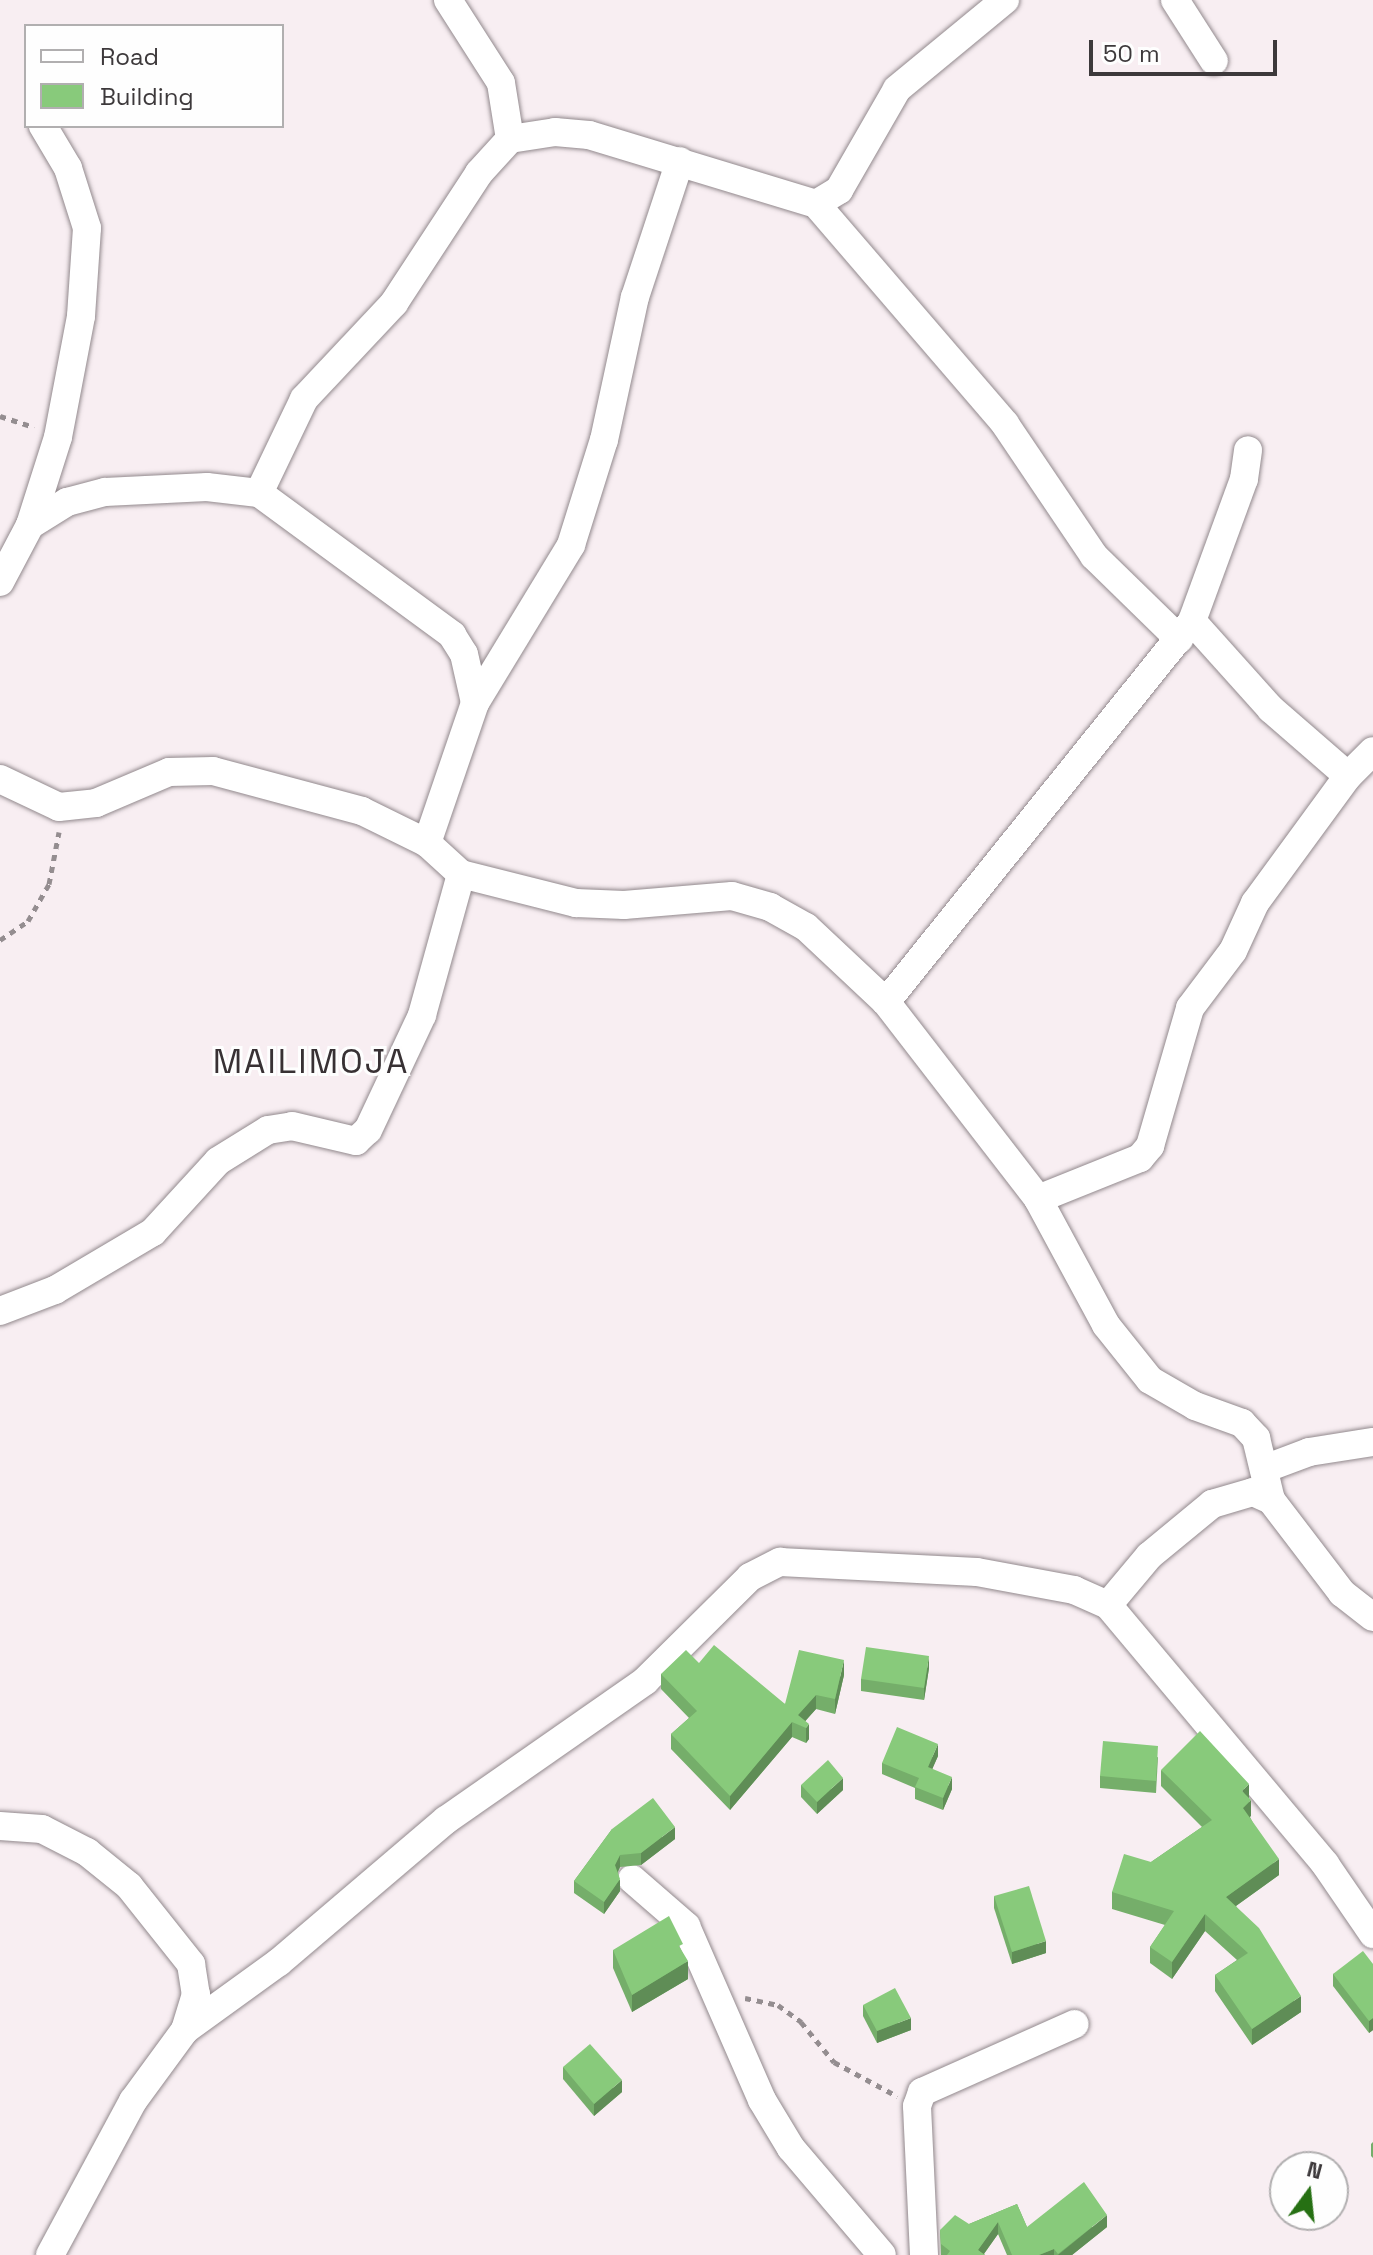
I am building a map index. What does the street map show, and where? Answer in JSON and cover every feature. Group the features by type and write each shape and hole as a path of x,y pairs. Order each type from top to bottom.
{"street":[{"path":"448,0 501,83 510,139"},
{"path":"816,204 839,190 897,89 1005,0"},
{"path":"1175,0 1214,61"},
{"path":"0,582 30,525 58,437 81,316 87,228 68,168 44,128"},
{"path":"259,493 304,399 394,303 479,173 510,139 555,132 589,135 816,204 1005,424 1094,556 1186,630 1348,776"},
{"path":"427,843 475,703 571,545 604,440 635,297 680,161"},
{"path":"886,1002 1186,630 1244,479 1248,450"},
{"path":"30,525 67,502 105,492 207,487 259,493 452,635 464,654 475,703"},
{"path":"1038,1199 1140,1158 1150,1146 1190,1008 1233,951 1255,903 1348,776 1373,751"},
{"path":"0,779 59,807 96,803 169,772 213,771 362,811 427,843 461,874 576,903 624,905 732,896 770,907 806,927 886,1002 1038,1199 1106,1325 1150,1380 1195,1406 1242,1423 1256,1438 1271,1500 1342,1593 1373,1617"},
{"path":"0,1311 55,1290 153,1232 218,1161 268,1130 292,1126 356,1141 368,1130 422,1015 461,874"},
{"path":"1256,1438 1309,1452"},
{"path":"1264,1469 1309,1452 1373,1442"},
{"path":"1108,1605 1149,1556 1212,1504 1244,1493 1271,1500"},
{"path":"50,2255 133,2101 185,2030 279,1962 446,1820 645,1681 750,1577 780,1562 977,1572 1074,1590 1108,1605 1325,1864 1373,1934"},
{"path":"0,1826 42,1829 87,1852 129,1886 191,1964 196,1994 185,2030"},
{"path":"632,1879 686,1926 713,1991 730,2019 762,2100 791,2148 882,2255"},
{"path":"924,2255 917,2106 922,2092 963,2070 1011,2056 1075,2024"}],"path":[{"path":"0,416 58,437"},
{"path":"0,940 28,921 49,884 59,807"},
{"path":"713,1991 778,2005 801,2022 834,2062 917,2106"}],"building":[{"path":"714,1645 785,1704 799,1650 844,1660 835,1699 816,1695 798,1715 809,1724 806,1728 792,1722 730,1796 671,1734 697,1711 661,1674 686,1650 699,1663"},
{"path":"866,1647 929,1656 924,1688 861,1679"},
{"path":"897,1727 938,1744 928,1767 952,1777 943,1798 915,1787 919,1778 882,1763"},
{"path":"1200,1731 1249,1784 1242,1791 1251,1800 1243,1808 1279,1859 1226,1897 1259,1928 1301,1996 1252,2029 1215,1975 1248,1953 1205,1914 1172,1962 1150,1947 1174,1911 1112,1892 1124,1854 1151,1862 1212,1820 1161,1770"},
{"path":"1103,1741 1158,1746 1156,1781 1100,1776"},
{"path":"828,1760 843,1778 817,1802 801,1785"},
{"path":"653,1798 675,1827 641,1853 620,1855 615,1865 620,1879 604,1902 574,1881 612,1829"},
{"path":"1029,1886 1046,1941 1012,1952 994,1896"},
{"path":"669,1916 683,1944 679,1946 688,1961 632,1995 613,1950"},
{"path":"1363,1951 1373,1964 1373,2018 1369,2021 1333,1974"},
{"path":"895,1988 911,2018 877,2031 863,2005"},
{"path":"590,2044 622,2080 594,2104 563,2067"},
{"path":"1084,2182 1107,2215 1058,2254 1054,2249 1039,2255 1012,2255 998,2222 978,2250 985,2255 947,2255 950,2251 941,2244 940,2230 955,2215 969,2224 1017,2204 1027,2227"}],"district":[{"name":"MAILIMOJA","path":"311,1062"}]}
